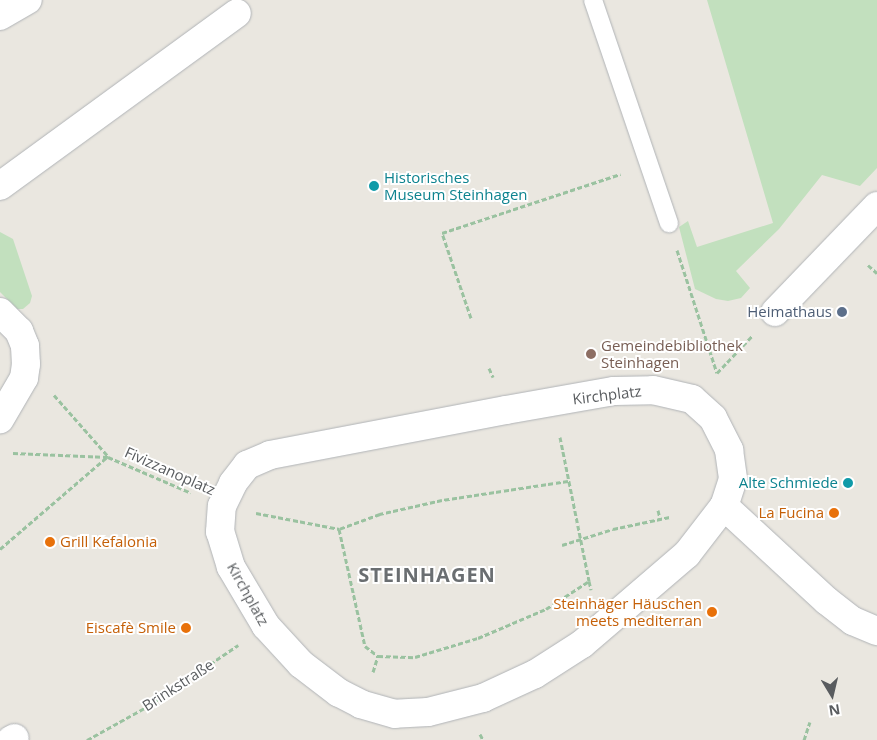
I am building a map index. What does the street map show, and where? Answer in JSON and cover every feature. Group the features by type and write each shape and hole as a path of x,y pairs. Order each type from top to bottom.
{"street":[{"path":"0,16 28,0"},
{"path":"0,186 237,13"},
{"path":"775,312 877,206"},
{"path":"0,312 19,330 25,346 26,364 24,378 0,419"},
{"name":"Kirchplatz","path":"653,390 692,399 713,418 729,450 733,479 724,506 687,554 582,644 535,674 466,704 428,712 395,714 361,704 339,693 301,664 266,626 231,567 220,532 222,506 233,482 248,464 270,456 614,392 653,390"},
{"path":"724,506 827,601 854,620 877,632"}],"lane":[{"path":"593,0 669,224"}],"path":[{"path":"471,318 442,234 649,165"},
{"path":"669,224 717,373"},
{"path":"692,399 775,312"},
{"name":"Fivizzanoplatz","path":"26,364 108,457"},
{"path":"560,436 589,581"},
{"name":"Fivizzanoplatz","path":"10,453 108,457 222,506 339,529"},
{"path":"0,549 108,457"},
{"path":"546,609 478,638 415,657 378,656 365,646 339,529 380,514 442,500 568,481"},
{"path":"658,510 660,519"},
{"path":"562,546 580,539 667,517"},
{"name":"Brinkstraße","path":"87,740 148,706 266,626"},
{"path":"373,670 378,656"},
{"path":"804,740 810,722"}],"green space":[{"path":"707,0 877,0 877,168 860,186 822,175 779,229 736,271 750,288 741,298 728,301 716,299 695,289 679,227 688,221 697,247 773,223"},
{"path":"0,232 13,239 32,296 30,303 23,309 17,309 0,292"}],"place":[{"name":"Historisches Museum Steinhagen","path":"374,186"},
{"name":"Heimathaus","path":"842,312"},
{"name":"Gemeindebibliothek Steinhagen","path":"591,354"},
{"name":"Alte Schmiede","path":"848,483"},
{"name":"La Fucina","path":"834,513"},
{"name":"Grill Kefalonia","path":"50,542"},
{"name":"Steinhäger Häuschen meets mediterran","path":"712,612"},
{"name":"Eiscafè Smile","path":"186,628"}],"district":[{"name":"STEINHAGEN","path":"427,574"}]}
